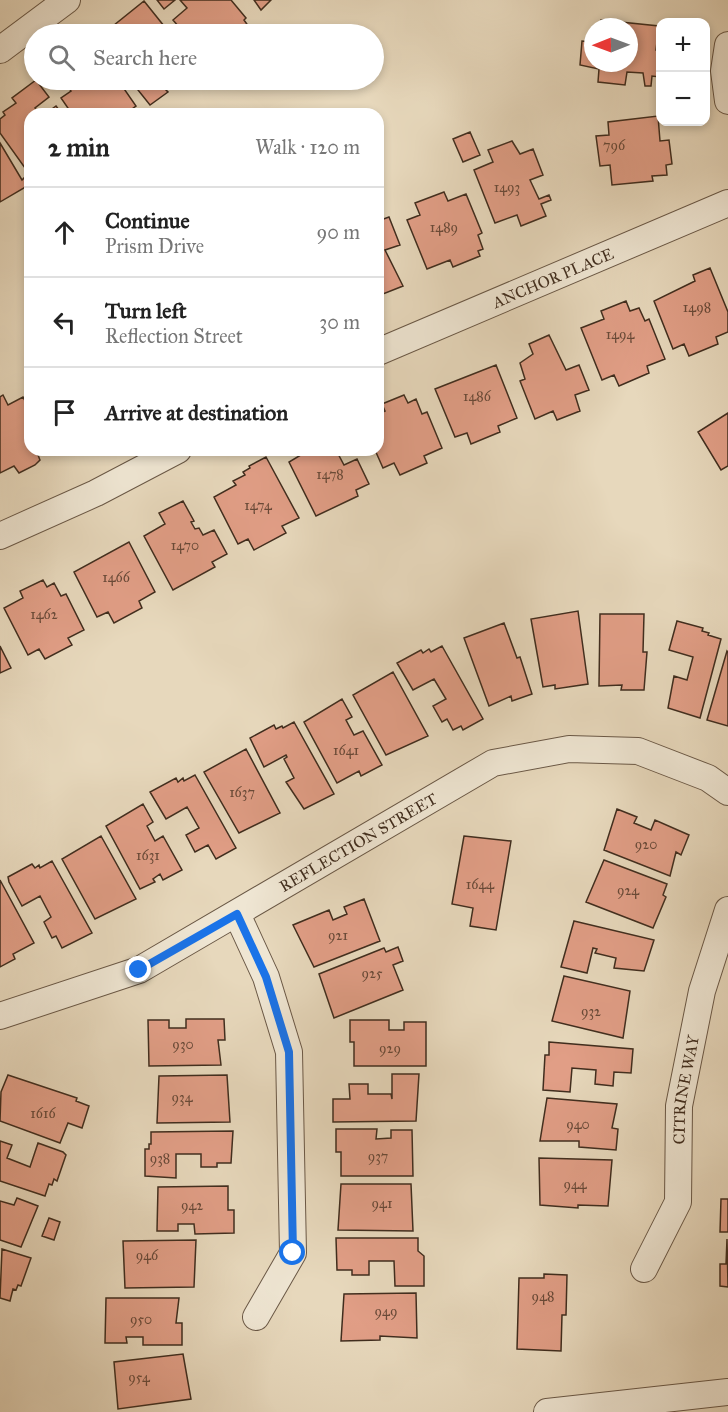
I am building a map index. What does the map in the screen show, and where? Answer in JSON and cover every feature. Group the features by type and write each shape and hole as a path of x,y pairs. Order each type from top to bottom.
{"street":[{"path":"35,24 67,0"},
{"path":"0,50 24,32"},
{"path":"728,45 724,71 728,101"},
{"name":"ANCHOR PLACE","path":"384,349 728,203"},
{"path":"0,536 96,494 167,456"},
{"name":"REFLECTION STREET","path":"0,1016 139,970 493,763 569,749 638,751 708,778 728,792"},
{"name":"CITRINE WAY","path":"644,1269 678,1202 679,1106 702,991 728,910"},
{"path":"237,914 266,977 289,1052 293,1253 256,1317"},
{"path":"547,1412 728,1392"}],"building":[{"path":"157,0 175,0 164,9"},
{"path":"180,0 231,0 246,18 244,20 247,24 176,24 173,20 187,8"},
{"path":"254,0 271,0 261,10"},
{"path":"144,1 162,24 115,24"},
{"path":"638,24 656,26 656,76 652,76 651,86 645,86 643,73 627,72 638,72"},
{"path":"582,41 584,41 584,66 580,65"},
{"path":"599,72 627,72 625,85 598,82"},
{"path":"24,89 44,90 49,97 35,108 24,108 24,167 0,133 0,119 5,115 3,112 16,103 12,98"},
{"path":"125,90 136,106 133,108 68,108 61,98 71,91"},
{"path":"138,90 166,90 168,92 150,105"},
{"path":"656,116 660,141 669,140 672,164 666,165 667,175 652,176 653,181 612,185 610,165 600,166 596,136 609,135 608,122"},
{"path":"470,132 480,155 463,162 453,139"},
{"path":"512,141 520,154 533,149 543,175 530,180 539,199 549,195 551,200 541,204 546,216 521,226 517,215 495,223 474,170 493,162 488,150"},
{"path":"0,143 22,180 24,178 24,188 0,202"},
{"path":"444,192 448,201 466,194 482,233 478,235 483,249 478,251 480,256 453,267 450,260 427,269 407,220 420,215 415,203"},
{"path":"389,217 400,245 385,250 403,286 384,294 384,219"},
{"path":"710,268 728,312 728,332 716,337 718,344 689,356 684,344 673,349 654,301 695,281 693,275"},
{"path":"626,301 630,311 639,308 645,321 649,319 665,359 647,366 649,373 619,386 614,375 602,380 581,328 604,319 601,311"},
{"path":"549,335 566,370 579,365 589,390 575,395 580,411 557,420 553,411 535,419 520,381 525,379 520,363 533,354 529,344"},
{"path":"496,365 517,418 498,426 500,432 471,444 467,433 455,437 435,389"},
{"path":"3,395 8,405 23,397 24,456 38,456 40,460 19,473 14,466 0,473 0,397"},
{"path":"404,395 408,403 416,399 422,414 427,412 442,448 424,456 427,463 400,475 394,463 383,468 378,456 384,456 384,403"},
{"path":"728,413 728,466 721,470 698,432"},
{"path":"299,456 339,456 344,465 357,459 369,484 356,490 358,496 316,516 289,462"},
{"path":"266,457 299,518 282,526 286,533 254,550 248,539 238,544 214,497 236,485 233,481 245,475 243,472 250,468 249,466"},
{"path":"183,501 194,521 191,522 195,529 199,528 203,535 214,530 227,554 212,562 215,567 173,590 144,536 165,524 159,513"},
{"path":"129,542 155,592 139,601 142,608 114,623 108,612 97,617 74,572"},
{"path":"43,580 47,587 54,583 61,596 66,594 84,630 68,638 72,645 45,659 39,649 28,655 4,608 23,598 20,591"},
{"path":"578,611 588,684 555,689 555,685 543,687 531,619"},
{"path":"600,614 644,614 643,652 647,652 644,690 621,690 622,685 599,686"},
{"path":"677,621 703,628 702,631 709,633 708,635 721,639 700,718 668,708 674,676 687,680 693,657 669,650"},
{"path":"504,623 517,658 520,657 532,694 512,701 511,696 489,706 464,638"},
{"path":"0,646 11,668 0,673"},
{"path":"442,646 483,719 463,730 461,726 453,730 447,719 442,722 433,706 446,699 434,679 413,690 397,663 421,650 423,653 429,649 431,652"},
{"path":"728,652 728,726 707,720"},
{"path":"393,672 428,736 386,755 353,695"},
{"path":"342,699 352,717 346,720 354,735 363,731 382,765 361,776 359,771 337,783 304,722"},
{"path":"294,722 334,794 304,809 286,782 294,778 284,759 286,755 264,767 250,738 274,725 276,729 282,726 283,728"},
{"path":"246,749 280,813 239,833 204,772"},
{"path":"195,775 236,848 216,859 208,845 195,852 186,835 199,828 187,807 166,819 150,792 176,778 178,782"},
{"path":"143,804 153,822 147,826 155,841 163,836 182,870 163,880 160,874 153,879 155,882 140,889 106,826"},
{"path":"617,809 637,817 634,823 651,830 655,820 689,835 681,855 676,852 670,876 604,850"},
{"path":"101,836 136,899 95,919 62,859"},
{"path":"464,836 511,841 496,930 470,926 473,908 452,904"},
{"path":"604,860 667,884 663,895 666,897 653,928 586,902"},
{"path":"52,861 92,933 62,948 56,936 52,938 44,922 51,917 40,896 22,906 8,877 32,864 35,868 39,865 40,868"},
{"path":"0,880 34,943 13,954 15,959 0,967"},
{"path":"364,899 380,941 314,967 293,925 329,910 333,920 347,914 344,907"},
{"path":"574,921 654,940 644,971 614,968 616,958 595,953 597,949 593,948 587,973 561,967"},
{"path":"398,947 403,961 393,965 403,990 334,1018 319,974 384,948 386,952"},
{"path":"564,976 630,991 623,1038 552,1021"},
{"path":"186,1019 224,1019 225,1040 218,1040 221,1065 149,1066 148,1020 169,1020 169,1028 186,1028"},
{"path":"350,1020 389,1020 389,1030 404,1030 404,1022 426,1022 426,1066 354,1066 354,1042 350,1042"},
{"path":"549,1042 633,1049 631,1073 614,1072 613,1086 595,1084 596,1070 572,1068 570,1092 543,1090 545,1055 549,1055"},
{"path":"392,1074 419,1074 416,1121 333,1122 333,1099 350,1099 349,1084 368,1084 368,1094 391,1094 392,1099"},
{"path":"8,1075 77,1098 76,1101 89,1106 82,1128 68,1123 60,1143 0,1121 1,1092"},
{"path":"227,1075 230,1122 157,1123 159,1076"},
{"path":"547,1098 617,1104 612,1128 618,1129 616,1150 579,1147 579,1141 540,1141"},
{"path":"336,1129 377,1129 376,1139 391,1138 391,1130 412,1130 413,1176 341,1176 341,1152 336,1152"},
{"path":"233,1131 231,1163 217,1163 217,1167 201,1167 201,1154 176,1154 176,1178 145,1176 145,1149 149,1149 149,1144 151,1144 151,1132"},
{"path":"0,1141 12,1145 7,1158 30,1167 38,1143 66,1155 57,1181 54,1179 52,1185 49,1184 45,1196 0,1181"},
{"path":"539,1158 612,1160 608,1206 578,1205 578,1208 540,1205"},
{"path":"341,1184 411,1184 413,1231 338,1230"},
{"path":"228,1186 228,1210 234,1210 234,1233 195,1234 194,1224 178,1224 178,1231 157,1231 158,1187"},
{"path":"17,1198 38,1206 21,1247 0,1240 0,1201 14,1205"},
{"path":"721,1199 728,1199 728,1232 720,1232"},
{"path":"49,1218 60,1222 54,1240 42,1236"},
{"path":"336,1238 418,1238 418,1251 424,1256 424,1286 395,1286 394,1261 369,1261 369,1275 352,1275 352,1270 337,1270"},
{"path":"727,1239 728,1287 720,1286 720,1264 726,1264"},
{"path":"196,1240 194,1287 125,1288 123,1241"},
{"path":"2,1249 31,1258 21,1286 18,1285 16,1290 13,1289 10,1301 0,1298"},
{"path":"544,1274 567,1275 566,1315 562,1315 561,1351 517,1349 519,1278 544,1278"},
{"path":"416,1293 417,1338 380,1336 380,1340 341,1341 344,1294"},
{"path":"106,1298 179,1298 176,1323 182,1323 182,1345 143,1345 143,1337 126,1337 127,1343 105,1343"},
{"path":"183,1354 191,1399 118,1409 114,1362"}],"route":[{"path":"139,970 237,914 266,977 289,1052 293,1253"}]}
